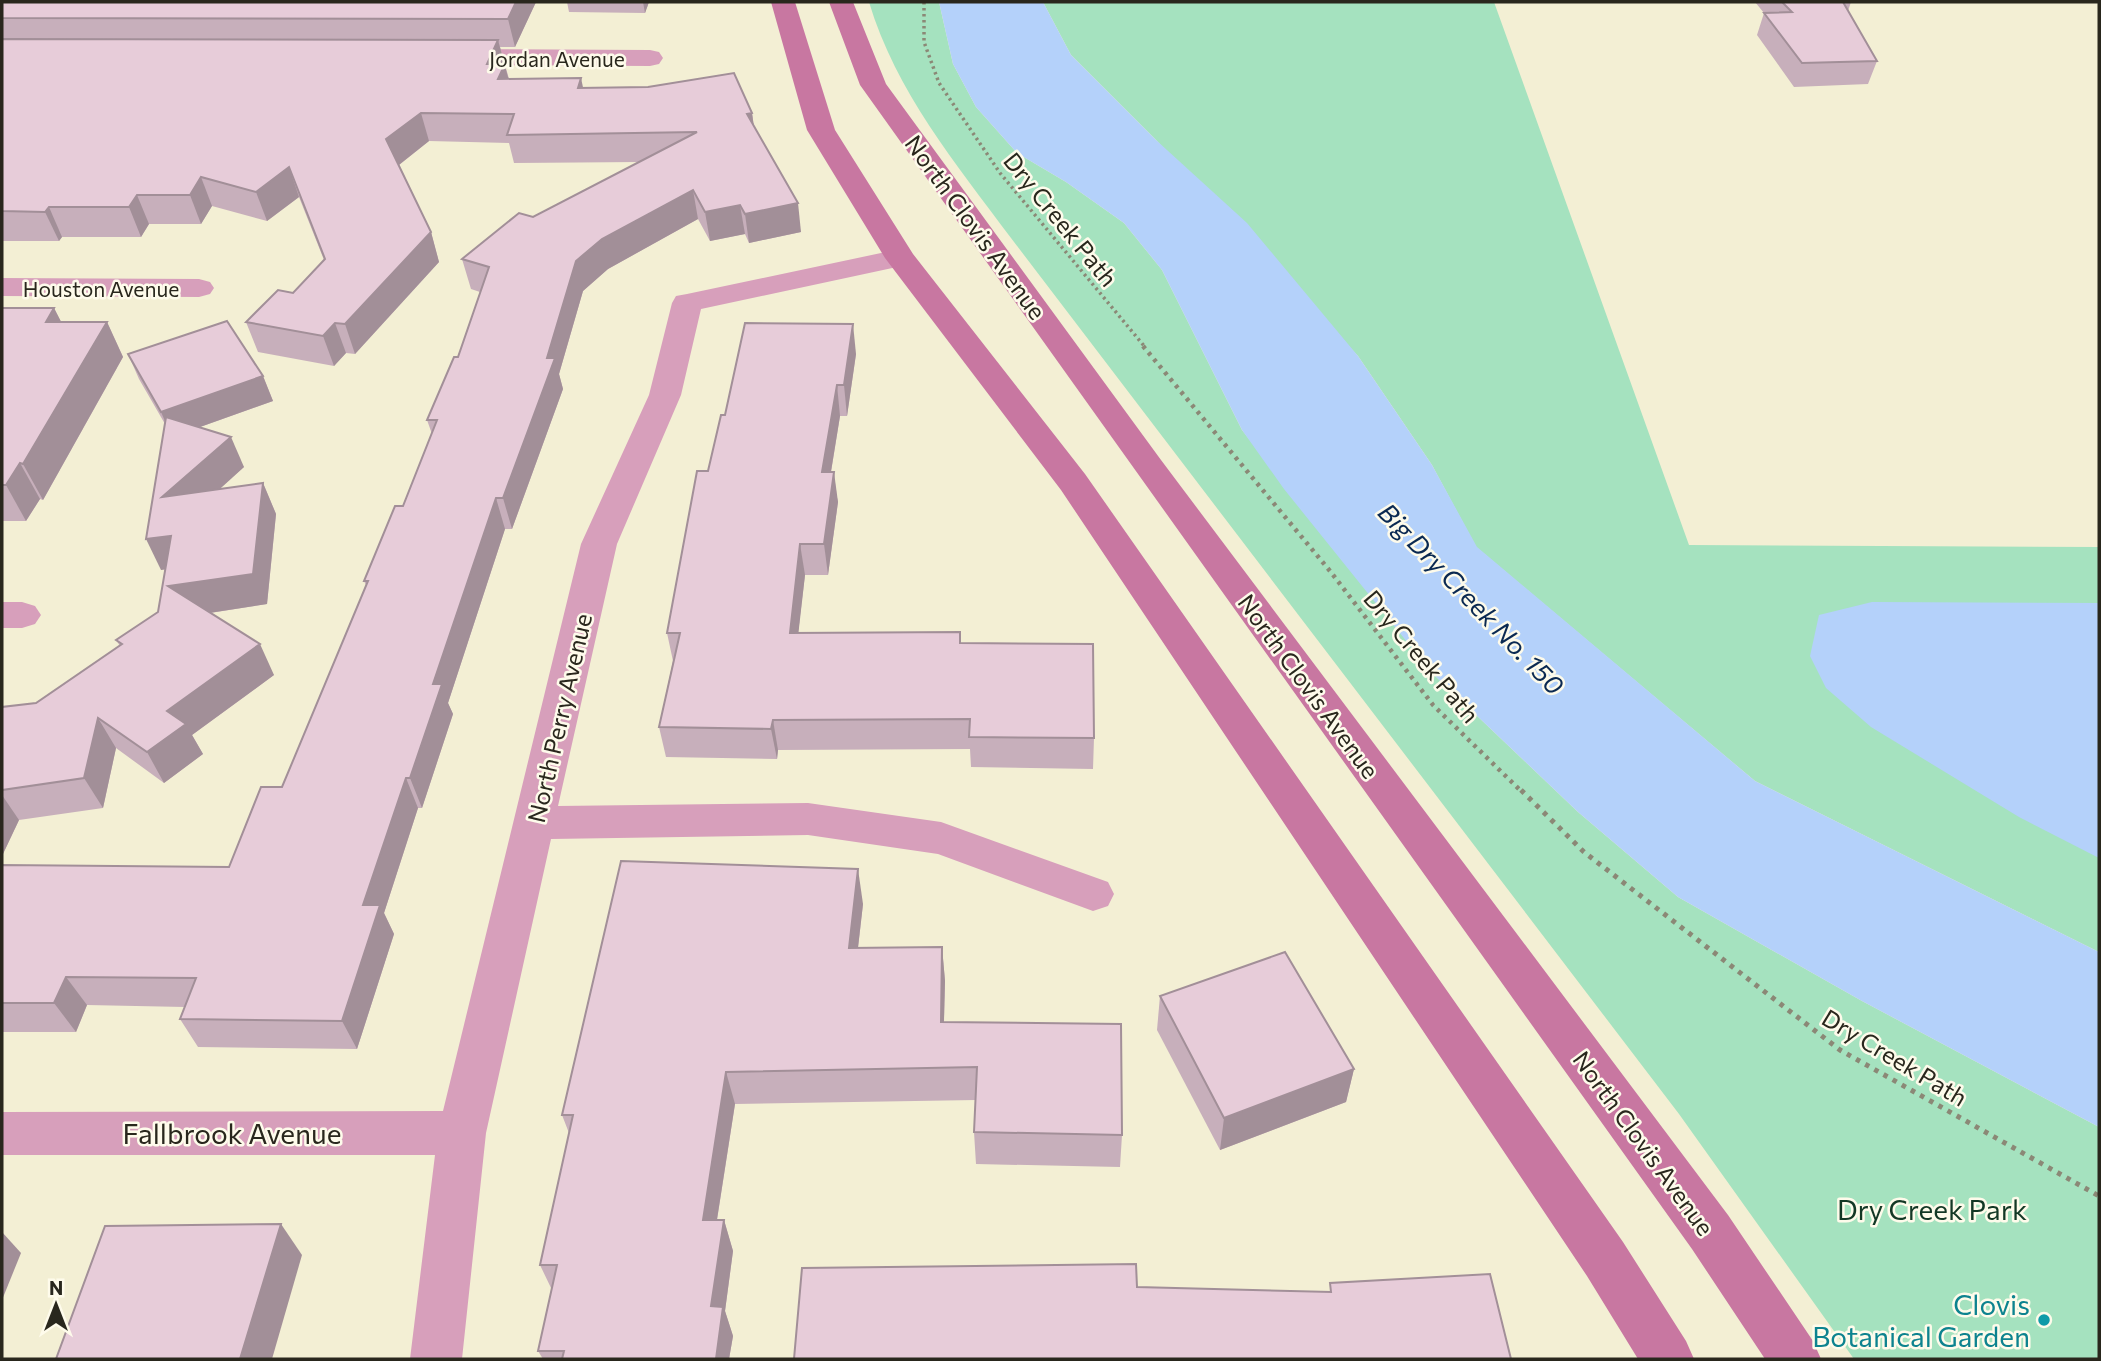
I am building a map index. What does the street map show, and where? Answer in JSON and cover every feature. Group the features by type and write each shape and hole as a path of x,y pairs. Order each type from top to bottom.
{"main road":[{"path":"783,2 821,130 900,258 1073,482 1605,1259 1668,1359"},
{"name":"North Clovis Avenue","path":"841,2 873,85 1149,468 1710,1231 1795,1359"}],"street":[{"name":"Jordan Avenue","path":"429,57 650,58"},
{"name":"North Perry Avenue","path":"436,1359 462,1133 599,544 665,395 687,303 900,258"},
{"name":"Houston Avenue","path":"2,287 200,288"},
{"path":"534,824 808,819 941,838 1093,894"},
{"name":"Fallbrook Avenue","path":"2,1134 462,1133"}],"path":[{"name":"Dry Creek Path","path":"923,2 924,43 939,83 1000,173 1329,572 1433,705 1584,852 1840,1050 2099,1196"}],"green space":[{"name":"Dry Creek Park","path":"869,2 939,2 953,64 976,107 1017,153 1066,182 1124,223 1162,270 1242,430 1432,673 1578,812 1678,897 1862,1001 2099,1127 2099,1359 1854,1359 1679,1114 949,155 911,97 881,35"},
{"path":"1043,2 1494,2 1689,545 2099,547 2099,952 1755,781 1476,547 1432,465 1358,356 1156,140 1071,55"}],"water":[{"name":"Big Dry Creek No. 150","path":"939,2 1043,2 1071,55 1156,140 1247,223 1358,356 1432,465 1477,547 1755,781 2099,952 2099,1127 1862,1001 1678,897 1578,812 1432,673 1284,489 1242,430 1162,270 1124,223 1066,182 1017,153 976,107 953,64"},
{"path":"1872,602 2099,603 2099,858 2019,817 1871,727 1826,688 1810,656 1819,615"}],"building":[{"path":"2,2 516,2 508,19 2,18"},
{"path":"1782,2 1843,2 1877,61 1802,63 1764,13 1792,12"},
{"path":"2,39 498,40 487,64 505,64 498,79 581,78 578,88 648,87 734,73 752,113 747,114 798,203 745,214 740,205 705,212 693,190 602,239 576,261 547,358 555,358 503,498 496,498 433,684 442,684 410,778 406,778 363,905 380,905 342,1021 180,1019 196,978 66,977 54,1003 2,1003 2,865 229,867 261,787 282,787 368,581 364,581 395,506 403,506 437,420 427,420 454,357 458,357 489,267 462,259 519,213 533,217 697,132 507,135 514,114 421,113 386,139 431,232 345,324 335,323 323,336 246,322 278,290 293,293 325,259 289,167 256,192 201,177 190,195 137,195 129,207 49,207 45,212 2,211"},
{"path":"2,308 54,308 46,322 107,322 23,464 20,463 6,485 2,485"},
{"path":"227,321 263,376 161,412 128,354"},
{"path":"745,323 853,324 844,385 837,385 822,472 834,472 824,544 800,544 790,633 960,632 960,643 1093,644 1094,738 969,737 970,719 773,720 771,729 659,727 680,633 667,633 697,471 708,471 721,415 725,415"},
{"path":"166,417 231,437 162,497 263,483 253,574 168,586 260,644 167,711 186,724 147,752 98,718 84,778 2,790 2,707 36,703 122,644 116,640 158,612 171,536 146,539"},
{"path":"621,861 858,869 849,948 942,947 941,1022 1121,1024 1122,1135 974,1132 977,1067 726,1072 703,1220 724,1220 711,1306 723,1307 716,1359 562,1359 564,1351 538,1351 557,1265 540,1265 573,1115 562,1115"},
{"path":"1285,952 1354,1069 1224,1118 1160,996"},
{"path":"281,1224 240,1359 56,1359 105,1226"},
{"path":"1136,1264 1137,1287 1331,1292 1330,1283 1490,1274 1511,1359 794,1359 802,1268"}],"place":[{"name":"Clovis Botanical Garden","path":"2044,1320"}]}
